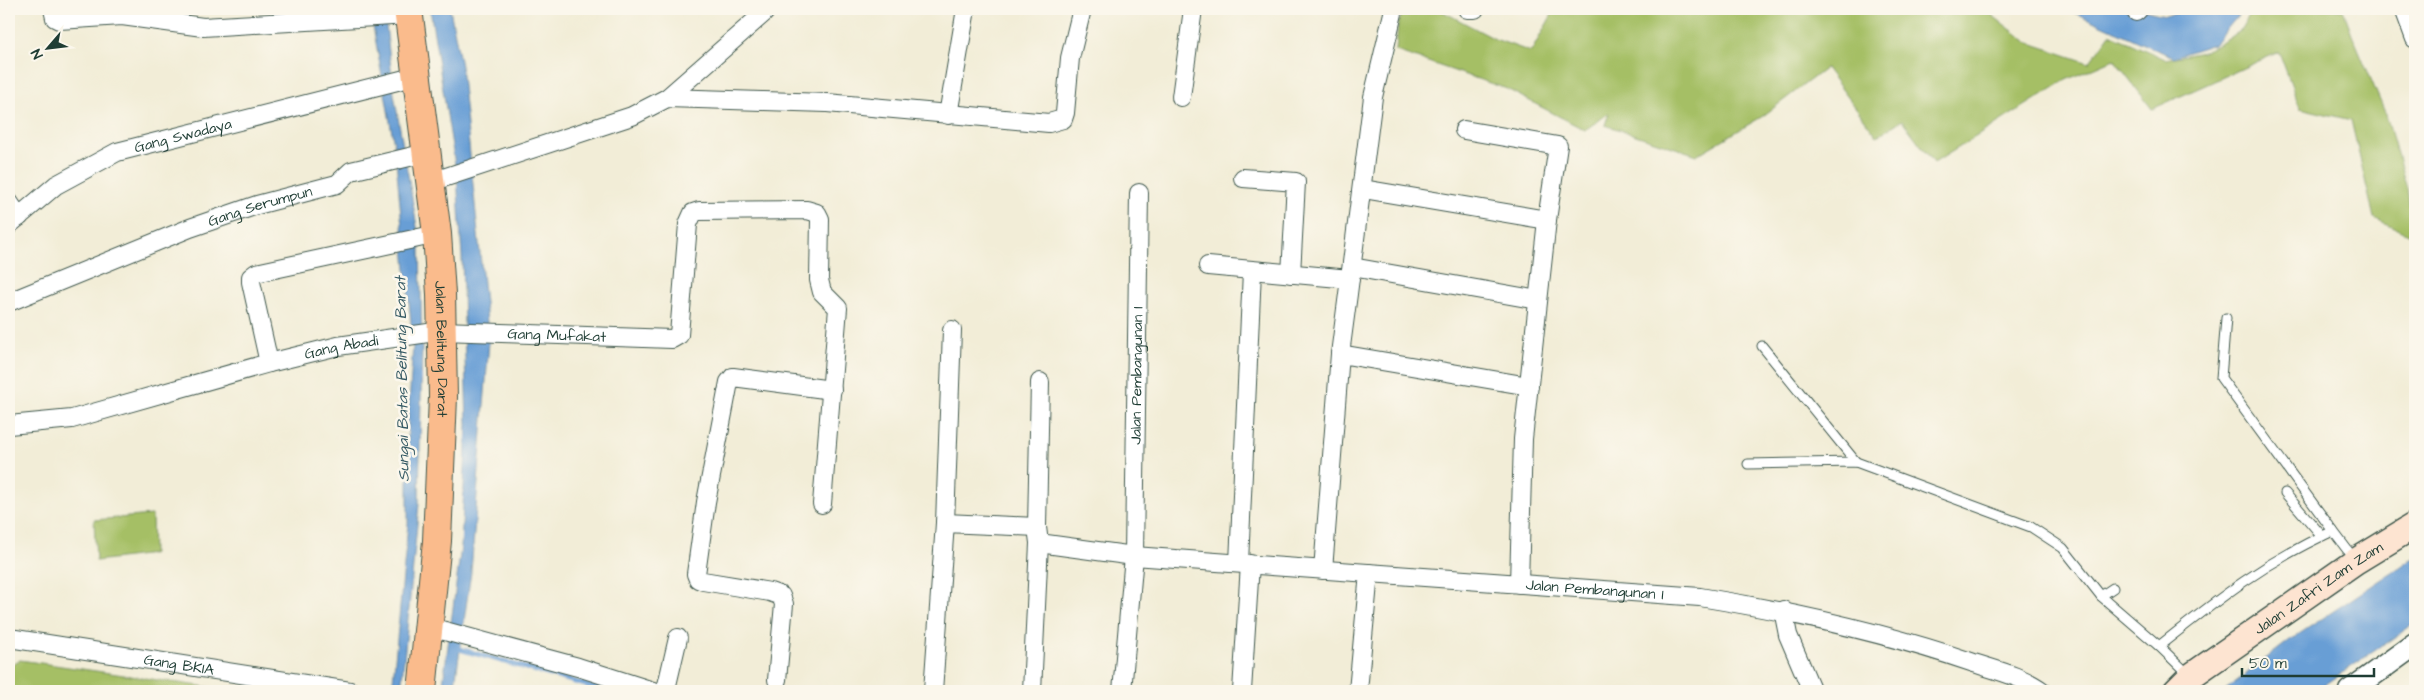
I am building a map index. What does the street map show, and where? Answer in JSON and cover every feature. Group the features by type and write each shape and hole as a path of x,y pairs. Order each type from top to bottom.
{"main road":[{"name":"Jalan Belitung Darat","path":"402,13 398,81 410,156 431,182 421,238 444,397 437,540 450,632 422,691"},
{"name":"Jalan Zafri Zam Zam","path":"2184,684 2356,562 2415,525"}],"street":[{"path":"54,9 54,18 58,20 122,12 203,27 402,13"},
{"path":"948,114 966,9"},
{"path":"667,98 827,103 1049,123 1063,119 1070,58 1082,9"},
{"path":"1181,97 1193,9"},
{"path":"1323,570 1340,354 1363,189 1373,97 1394,9"},
{"path":"1467,9 1475,9"},
{"path":"2404,9 2415,39"},
{"path":"431,182 632,116 667,98 764,13"},
{"name":"Gang Swadaya","path":"9,202 14,221 56,185 117,152 398,81"},
{"path":"1464,130 1558,146 1547,220 1523,439 1519,584"},
{"name":"Gang Serumpun","path":"9,302 124,253 257,205 337,184 350,171 410,156"},
{"path":"1244,178 1296,182 1291,274"},
{"path":"1363,189 1547,220"},
{"name":"Jalan Pembangunan I","path":"1122,691 1134,556 1138,193"},
{"name":"Gang Mufakat","path":"435,333 496,332 672,339 679,335 688,224 693,213 699,211 807,210 817,213 820,219 819,280 822,292 838,308 832,390"},
{"path":"269,363 252,277 256,273 421,238"},
{"path":"1208,266 1291,274 1351,273 1538,300"},
{"path":"1242,691 1252,271"},
{"path":"933,691 945,523 952,330"},
{"name":"Gang Abadi","path":"9,425 72,419 269,363 338,346 435,333"},
{"path":"1340,354 1529,386"},
{"path":"777,680 784,604 781,596 770,592 703,581 698,579 696,574 709,484 729,382 733,378 832,390 822,504"},
{"path":"1032,691 1038,535 1040,382"},
{"path":"945,523 1038,535 1134,556"},
{"name":"Jalan Pembangunan I","path":"1134,556 1700,597 1783,610 1939,651 2012,676 2042,691"},
{"path":"1358,691 1369,573"},
{"path":"1783,610 1788,635 1812,691"},
{"path":"450,632 578,667 653,691"},
{"name":"Gang BKIA","path":"9,638 350,691"},
{"path":"663,691 667,685 678,638"},
{"path":"2350,691 2415,644"}],"lane":[{"path":"2226,318 2221,378 2356,562"},
{"path":"1762,346 1856,462"},
{"path":"1748,464 1856,462 2042,533 2063,548 2101,596 2159,646 2184,684"},
{"path":"2285,493 2322,536"},
{"path":"2159,646 2237,584 2286,553 2333,532"},
{"path":"2101,596 2113,588"}],"green space":[{"path":"1405,9 1438,9 1495,39 1531,52 1555,9 1984,9 2027,42 2089,63 2110,34 2165,59 2203,52 2239,32 2253,9 2343,9 2386,115 2407,189 2415,237 2374,218 2351,120 2300,108 2279,52 2152,109 2114,59 2066,80 1934,163 1902,120 1877,136 1826,68 1763,116 1697,155 1605,125 1609,113 1585,130 1507,89 1396,51 1398,23"},
{"path":"152,515 153,554 96,561 94,520"},
{"path":"20,660 234,691 9,691 9,667"}],"water":[{"path":"2128,8 2167,15 2179,13 2186,9 2244,9 2214,44 2173,57 2066,9"},
{"path":"370,9 384,9 394,94 420,244 422,346 419,504 401,691 392,691 408,523 408,418 413,345 395,150"},
{"path":"430,9 450,9 461,66 489,342 471,572 454,691 442,691 461,547 467,425 462,257 457,177"},
{"path":"2415,557 2415,623 2316,691 2224,691 2290,640"}],"waterway":[{"path":"456,648 607,691"}],"water label":[{"name":"Sungai Batas Belitung Barat","path":"401,379"}]}
